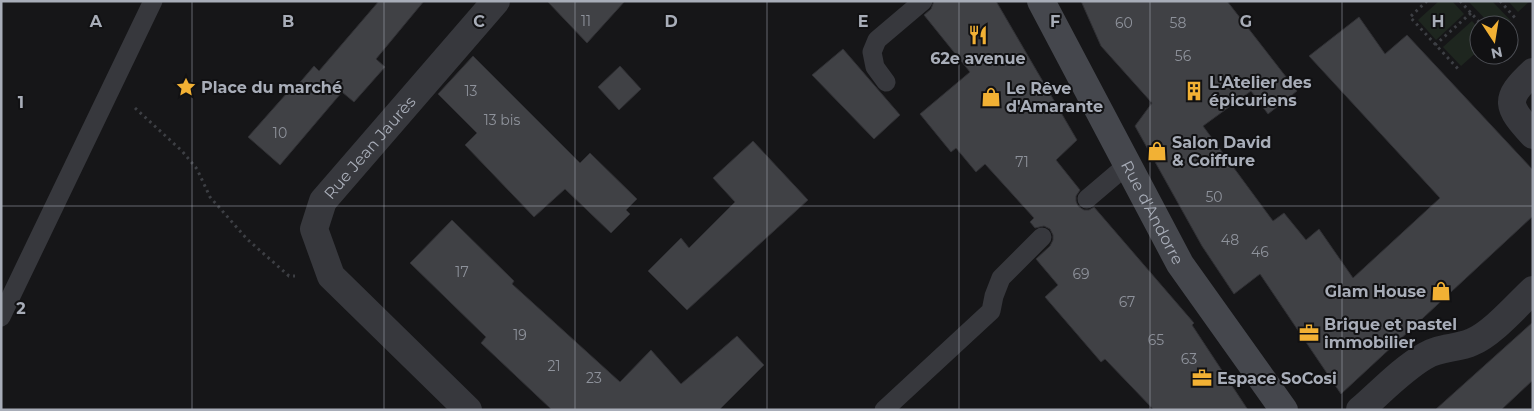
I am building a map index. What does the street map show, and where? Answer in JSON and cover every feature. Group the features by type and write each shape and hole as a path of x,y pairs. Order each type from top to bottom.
{"main road":[{"name":"Rue d'Andorre","path":"1041,1 1180,264 1284,410"}],"street":[{"name":"Rue Jean Jaurès","path":"468,410 331,276 314,229 323,201 496,1"},
{"path":"1533,72 1518,86 1511,101 1516,116 1533,135"},
{"path":"1360,410 1416,361 1427,354 1467,344 1481,337 1533,290"}],"lane":[{"path":"1,317 153,1"},
{"path":"886,82 875,66 872,52 877,40 923,1"},
{"path":"1087,199 1127,165"},
{"path":"884,410 991,311 1001,278 1042,237"}],"path":[{"path":"1427,1 1410,17 1460,71"},
{"path":"1436,45 1471,13 1460,1"},
{"path":"1500,1 1512,15"},
{"path":"112,88 182,151 196,168 210,197 247,239 282,270 290,276 331,276"}],"shaded area":[{"path":"1439,1 1452,1 1464,14 1436,40 1418,20"},
{"path":"1468,1 1492,1 1505,15 1481,15"},
{"path":"1508,1 1530,1 1518,12"},
{"path":"1469,24 1469,59 1461,66 1443,47"}],"building":[{"path":"379,1 424,1 376,59 385,67 354,102 342,92 280,165 248,137 314,66 319,71"},
{"path":"547,1 625,1 587,43"},
{"path":"934,1 996,1 1077,140 1056,160 1080,190 1076,196 1078,206 1084,210 1094,207 1194,323 1192,325 1248,410 1154,410 1105,359 1101,362 1045,297 1058,285 1036,259 1050,246 1053,240 1050,229 1044,226 1035,228 1030,222 1034,218 985,164 976,172 956,148 951,152 920,114 970,72 924,15 931,9"},
{"path":"1081,1 1227,1 1297,91 1268,114 1251,91 1203,126 1273,221 1284,213 1306,240 1319,229 1353,278 1440,198 1309,56 1359,17 1385,54 1407,35 1533,170 1533,216 1341,394 1260,274 1234,294 1202,246 1135,126 1152,103 1101,46"},
{"path":"843,49 900,115 874,139 812,75"},
{"path":"473,56 580,163 590,153 637,199 626,210 630,214 611,233 565,189 534,217 465,145 477,133 438,94"},
{"path":"620,66 641,89 619,110 598,87"},
{"path":"753,141 808,200 687,310 648,271 681,238 689,248 735,202 713,178"},
{"path":"452,220 514,281 512,284 620,382 651,350 681,384 737,336 764,365 719,410 552,410 481,343 486,337 410,263"},
{"path":"1533,322 1533,380 1501,410 1435,410"}],"place":[{"name":"62e avenue","path":"978,35"},
{"name":"Place du marché","path":"186,87"},
{"name":"L'Atelier des épicuriens","path":"1194,91"},
{"name":"Le Rêve d'Amarante","path":"991,97"},
{"name":"Salon David & Coiffure","path":"1157,151"},
{"name":"Glam House","path":"1441,291"},
{"name":"Brique et pastel immobilier","path":"1309,333"},
{"name":"Espace SoCosi","path":"1202,378"}]}
